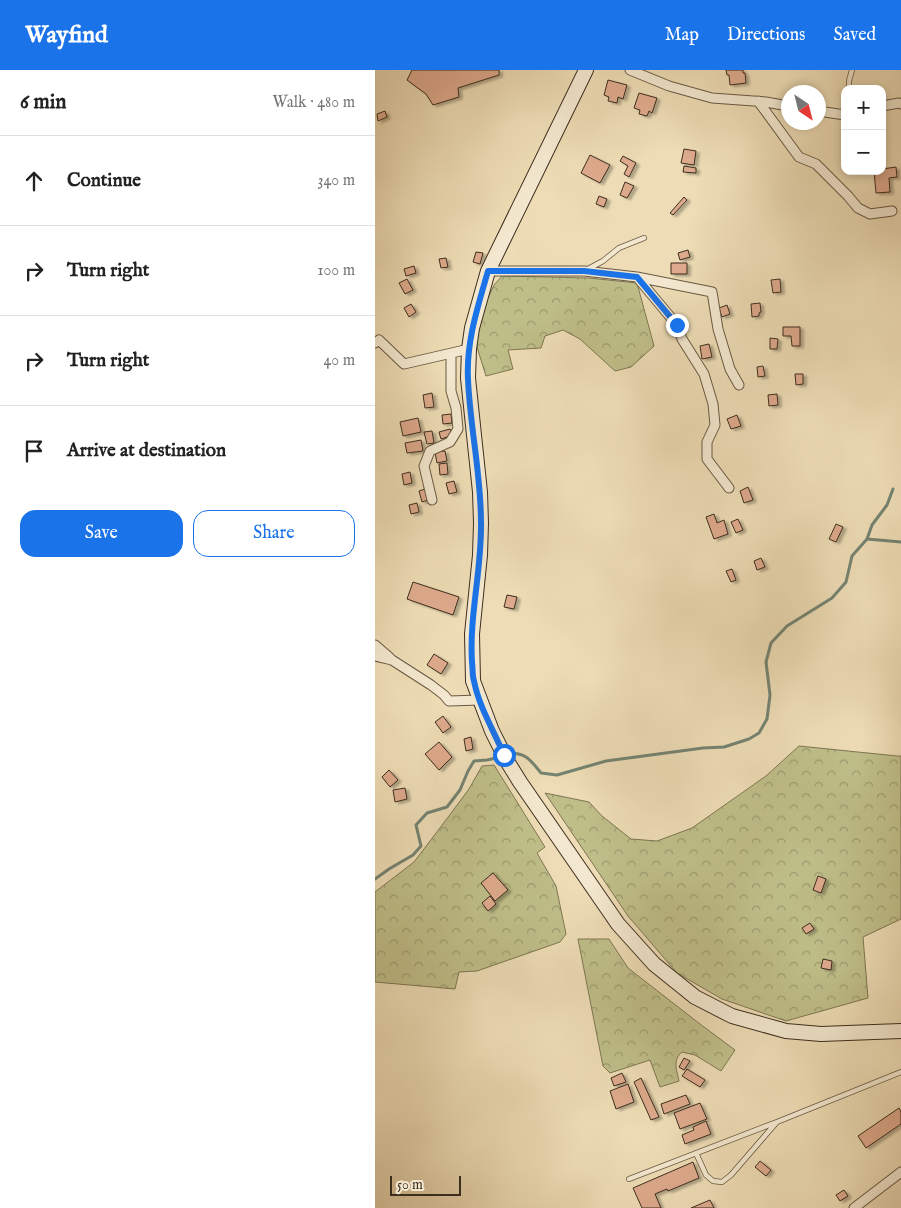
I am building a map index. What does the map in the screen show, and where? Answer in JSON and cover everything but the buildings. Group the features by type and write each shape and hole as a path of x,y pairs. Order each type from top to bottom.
{"street":[{"path":"585,70 488,271 472,328 468,378 480,492 481,523 471,652 473,681 492,731 520,782 618,924 654,964 695,997 732,1016 786,1031 821,1034 901,1031"},
{"path":"630,70 669,86 713,98 759,101 781,105"},
{"path":"759,101 799,157 816,164 858,208 870,214 892,211"},
{"path":"886,105 901,104"},
{"path":"826,112 841,114"},
{"path":"488,271 584,271 637,277 712,292 718,329 730,369 739,385"},
{"path":"637,277 677,325 682,339 704,374 713,404 715,425 707,442 707,459 729,488"},
{"path":"375,342 379,340 404,364 469,349"},
{"path":"432,500 424,466 430,451 450,442 457,429 451,391 451,354"},
{"path":"375,645 392,660 445,695 449,701 480,700"},
{"path":"375,656 392,660"},
{"path":"854,1208 901,1172"}],"lane":[{"path":"849,85 852,70"},
{"path":"584,271 603,261 619,248 643,238"},
{"path":"629,1179 901,1072"},
{"path":"696,1153 706,1175 713,1181 722,1182 731,1175 777,1122"}],"green space":[{"path":"502,276 589,278 637,283 654,346 631,367 615,371 580,339 563,330 545,336 541,348 508,350 513,369 486,376 476,344 477,322 494,285"},
{"path":"799,746 901,756 901,919 863,937 868,998 786,1021 722,999 677,973 628,916 545,793 589,802 602,816 631,839 657,841 692,828 766,776"},
{"path":"494,765 545,847 537,853 556,886 566,934 560,942 477,971 459,972 455,989 375,982 375,892 414,862 469,789 482,766"},
{"path":"578,939 609,939 628,968 735,1050 721,1071 695,1055 682,1052 676,1062 679,1081 660,1087 650,1060 610,1073 603,1066"}],"waterway":[{"path":"509,754 524,756 541,773 557,775 606,761 724,747 749,739 759,733 767,719 770,695 766,662 771,643 787,626 832,598 846,582 852,556 867,539 872,525 887,505 893,489"},
{"path":"867,539 901,542"},
{"path":"375,879 413,855 421,846 416,825 427,813 447,807 460,790 474,761 501,757"}],"route":[{"path":"504,755 492,731 473,681 471,652 481,523 480,492 470,408 469,349 472,328 488,271 584,271 637,277 677,325"}]}
